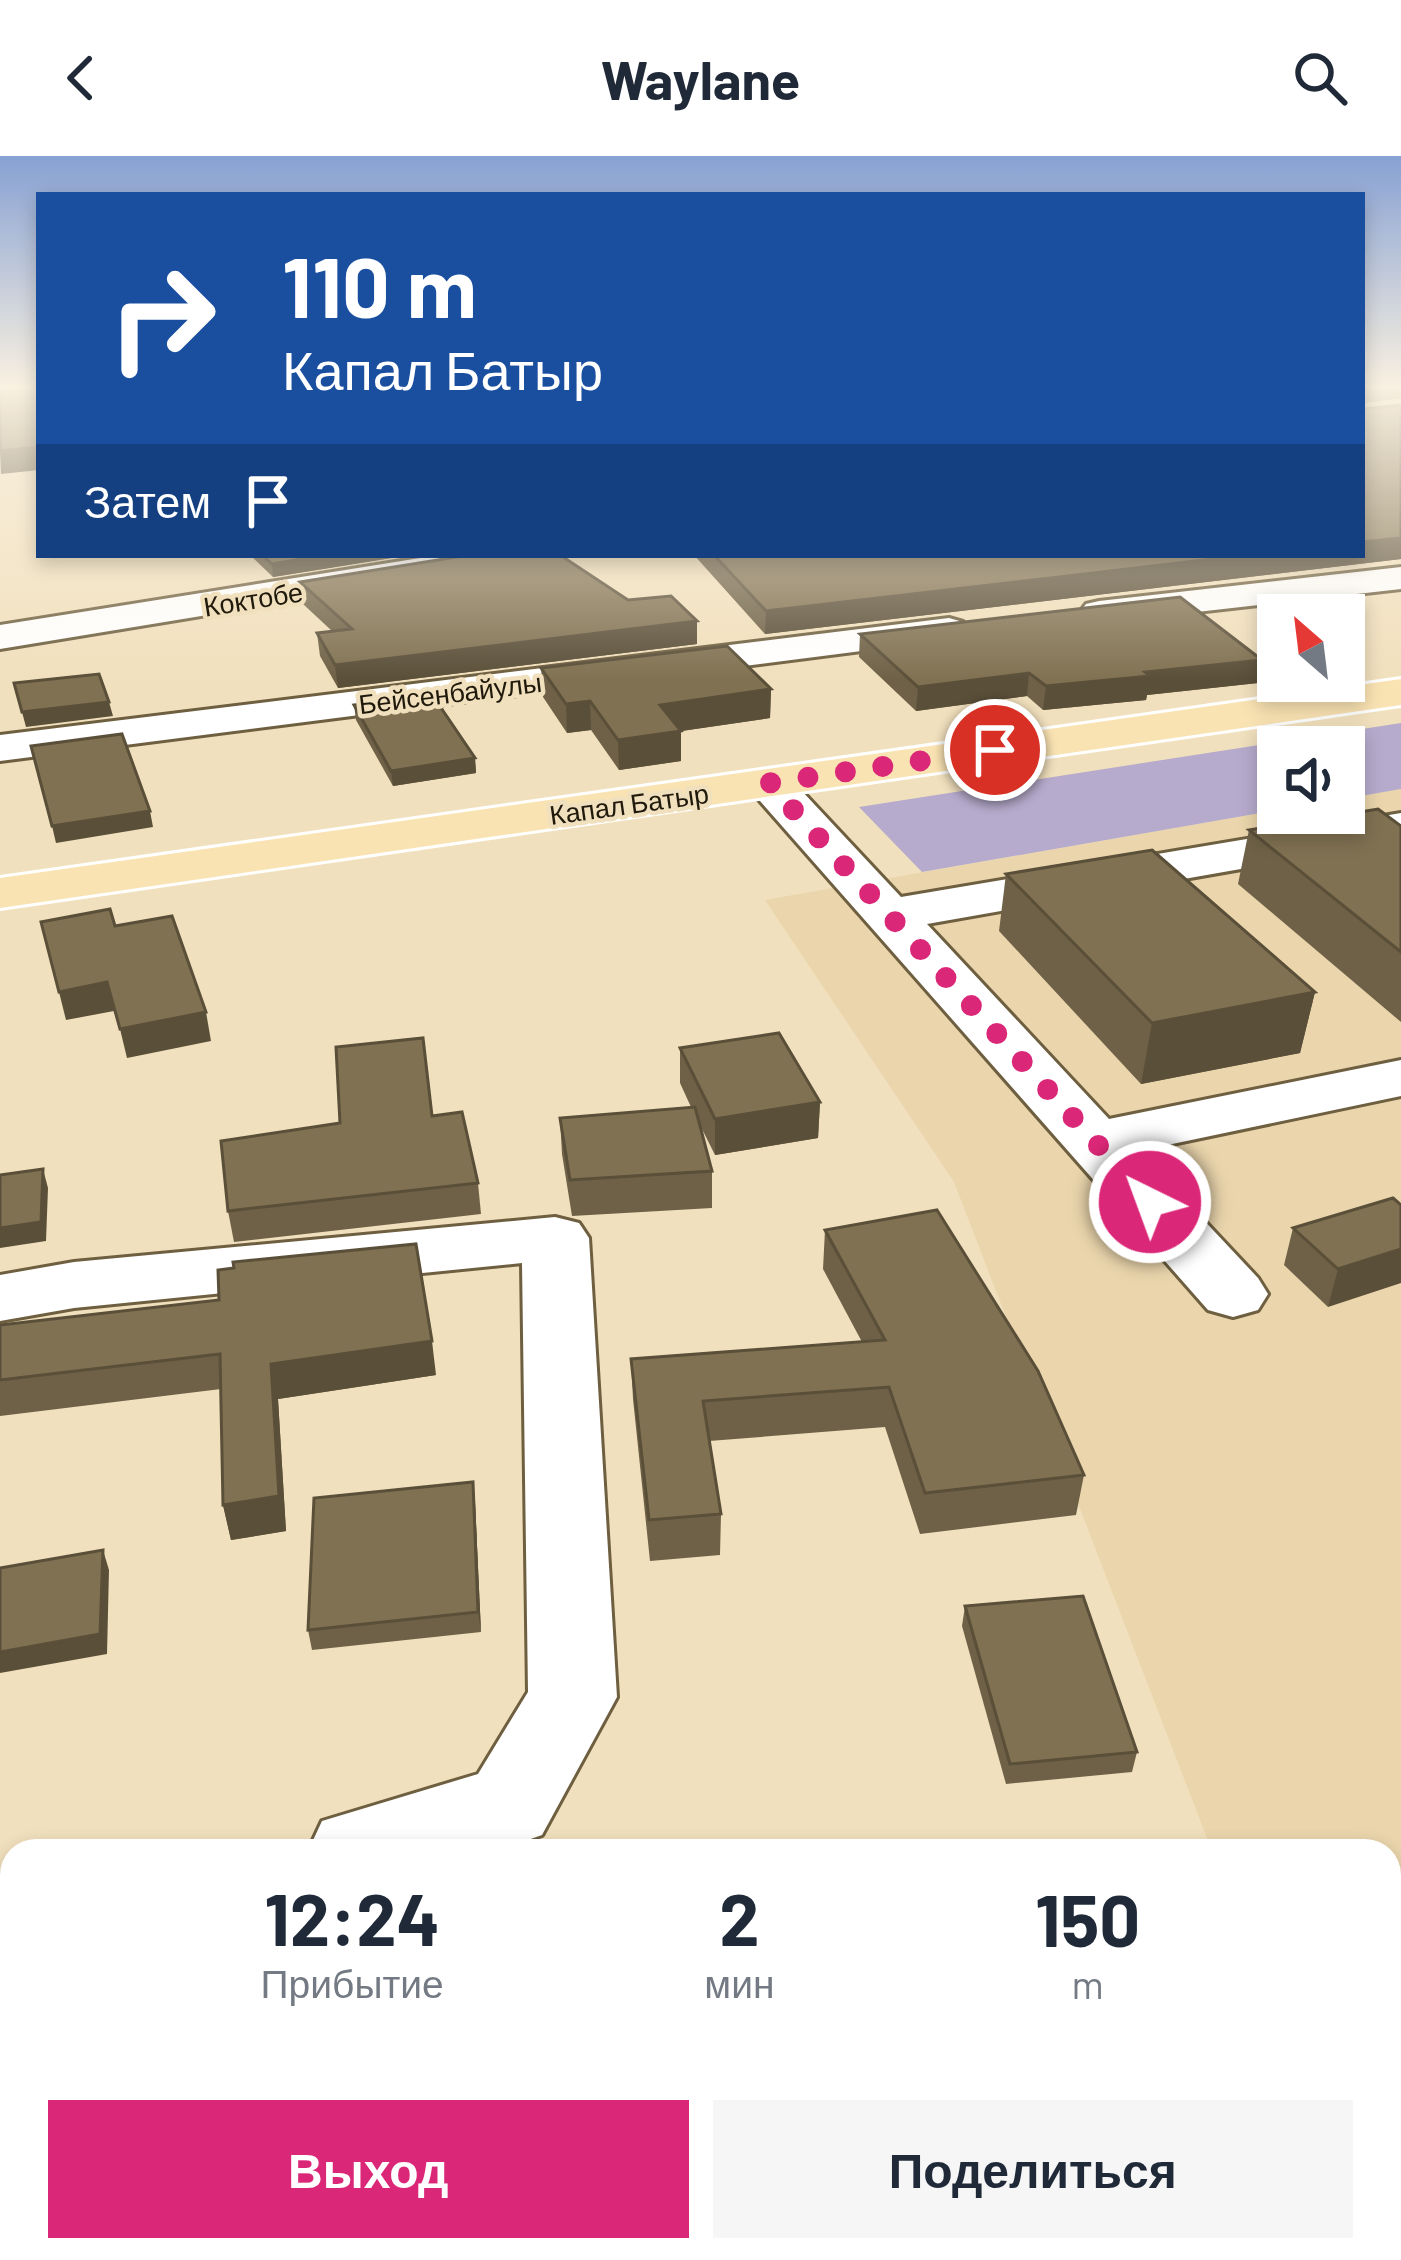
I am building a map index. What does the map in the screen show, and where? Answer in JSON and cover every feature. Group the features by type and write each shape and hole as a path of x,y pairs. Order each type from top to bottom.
{"main road":[{"name":"Капал Батыр","path":"0,892 1401,692"}],"street":[{"name":"Коктобе","path":"0,638 487,558"},
{"path":"1059,617 1401,578"},
{"name":"Бейсенбайулы","path":"0,748 991,625"},
{"path":"769,783 1233,1294"},
{"path":"890,915 1388,840"},
{"path":"1094,1141 1401,1078"},
{"path":"0,1298 74,1285 555,1238 572,1697 509,1806 397,1839"}],"shaded area":[{"path":"1401,723 1401,789 1365,795 1365,729"},
{"path":"1257,745 1257,814 922,872 859,807"},
{"path":"1401,789 1401,1839 1207,1839 954,1182 765,900 1257,814 1257,834 1365,834 1365,795"}],"building":[{"path":"1365,483 1401,483 1401,538 1365,542"},
{"path":"265,558 308,558 272,564"},
{"path":"450,558 565,558 628,600 671,596 697,621 335,665 317,633 352,629 300,582"},
{"path":"717,558 1221,558 766,611"},
{"path":"1180,597 1257,661 1046,686 1029,673 918,687 860,634"},
{"path":"727,646 771,689 660,705 681,731 618,740 590,701 566,704 541,668"},
{"path":"99,674 109,702 22,712 14,683"},
{"path":"433,696 475,758 391,771 354,705"},
{"path":"122,734 150,811 52,826 31,746"},
{"path":"1378,809 1401,826 1401,952 1249,830 1257,829 1257,834 1365,834 1365,811"},
{"path":"1152,850 1315,992 1152,1023 1006,874"},
{"path":"110,909 115,926 172,916 206,1012 120,1029 107,982 59,992 41,922"},
{"path":"779,1033 820,1102 715,1119 680,1048"},
{"path":"423,1038 432,1116 462,1112 478,1183 228,1211 221,1141 340,1123 336,1047"},
{"path":"695,1107 712,1171 570,1180 560,1118"},
{"path":"43,1169 41,1222 0,1228 0,1175"},
{"path":"1393,1198 1401,1205 1401,1249 1338,1269 1293,1228"},
{"path":"937,1210 1038,1371 1084,1475 925,1493 889,1387 703,1401 721,1514 649,1520 631,1359 885,1340 825,1230"},
{"path":"416,1244 432,1341 271,1364 279,1496 223,1505 220,1354 0,1380 0,1325 219,1300 218,1270 234,1268 233,1262"},
{"path":"473,1482 478,1612 308,1630 314,1498"},
{"path":"103,1550 100,1634 0,1652 0,1568"},
{"path":"1083,1596 1137,1752 1010,1764 965,1606"}],"route":[{"path":"995,750 769,783 1150,1202"}]}
